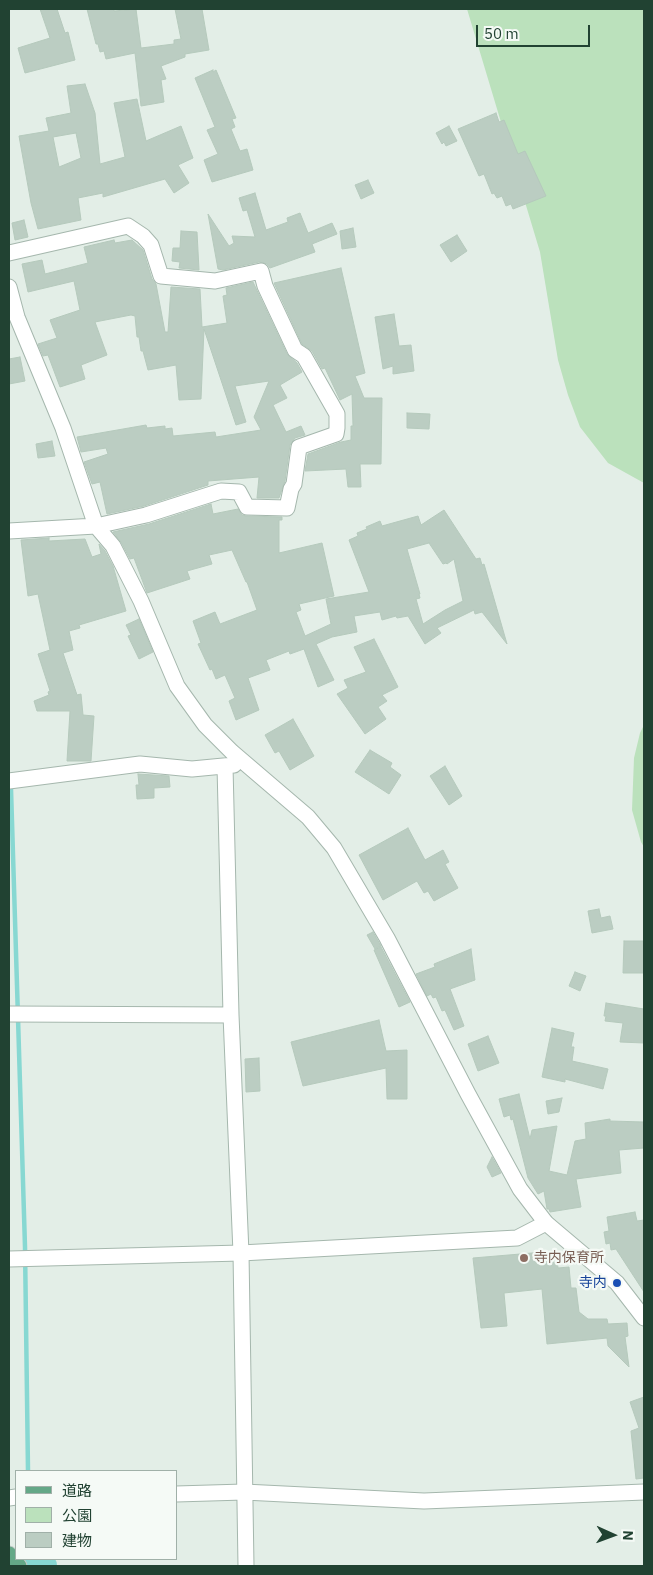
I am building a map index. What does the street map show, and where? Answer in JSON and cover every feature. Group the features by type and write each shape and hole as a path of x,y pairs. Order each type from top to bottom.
{"main road":[{"path":"9,1554 19,1566"}],"street":[{"path":"9,253 128,226 142,236 150,245 161,276 215,281 262,270 266,286 295,350 304,356 337,414 336,434 299,447 294,484 290,489 286,508 247,507 239,492 221,491 146,515 96,526 9,531"},
{"path":"9,287 17,317 63,428 96,526 113,546 141,602 177,686 205,725 246,764 308,817 334,848 387,938 520,1190 546,1223 617,1283 644,1318"},
{"path":"9,782 140,764 192,769 246,764"},
{"path":"225,766 231,1015 241,1253 246,1566"},
{"path":"9,1014 231,1015"},
{"path":"9,1259 241,1253 517,1238 546,1223"},
{"path":"178,1494 244,1492 424,1501 644,1492"}],"green space":[{"path":"467,9 644,9 644,483 608,463 580,427 568,395 558,360 540,252"},
{"path":"644,725 644,847 632,810 634,758 640,733"}],"building":[{"path":"40,9 57,9 65,33 68,32 75,60 25,73 18,48 50,38"},
{"path":"87,9 114,9 114,11 136,9 141,48 174,44 174,40 181,39 175,9 202,9 209,50 185,54 185,57 161,66 166,79 161,80 164,102 141,106 135,53 106,59 104,51 100,52 98,44 96,44"},
{"path":"213,70 213,72 216,70 236,118 232,119 235,127 231,129 240,151 247,149 253,170 212,182 204,160 218,154 207,130 215,127 195,78"},
{"path":"85,84 95,113 100,164 125,157 114,103 137,99 146,141 181,126 193,158 178,165 189,183 174,193 165,179 103,197 103,193 78,198 81,220 38,229 31,203 19,136 49,131 46,118 71,113 67,86","holes":["76,133 81,158 59,167 53,137"]},
{"path":"496,113 499,122 504,120 518,154 525,151 546,196 513,209 511,204 506,206 502,196 497,198 494,193 492,194 484,174 479,176 458,129"},
{"path":"449,126 457,141 446,146 444,142 442,144 436,133"},
{"path":"368,180 374,193 361,199 355,185"},
{"path":"255,193 266,230 288,222 287,218 300,213 308,233 332,223 337,234 312,244 315,252 270,268 267,264 259,262 223,270 218,269 208,214 229,246 234,243 232,236 255,237 247,210 243,211 239,198"},
{"path":"24,220 28,237 15,240 12,223"},
{"path":"353,228 356,247 342,249 340,231"},
{"path":"181,231 197,232 199,270 179,268 180,262 172,261 173,248 180,248"},
{"path":"457,235 467,251 451,262 440,245"},
{"path":"114,240 115,243 132,240 143,250 152,279 156,284 165,332 168,332 171,287 200,289 202,327 227,323 223,296 227,295 226,288 253,282 287,354 297,363 302,372 280,385 287,398 273,405 286,432 301,426 305,435 295,438 290,445 285,481 279,498 257,498 259,477 208,481 208,485 144,506 107,514 100,482 92,484 84,462 108,454 106,448 81,452 77,437 146,425 147,428 165,426 165,429 172,428 173,436 215,432 216,437 261,430 254,417 269,381 235,386 246,422 236,425 204,329 201,399 179,400 176,365 148,370 143,351 141,351 139,337 137,337 135,316 131,315 95,322 107,355 81,365 85,379 60,387 48,355 43,356 38,344 57,338 50,320 80,310 74,281 28,292 22,264 42,260 45,274 88,263 84,247"},
{"path":"341,268 365,373 355,376 364,398 382,398 381,464 360,464 361,487 348,487 346,469 305,471 308,454 351,440 351,426 353,426 352,394 340,400 325,368 322,369 312,351 302,344 274,283"},
{"path":"394,314 399,346 411,345 414,371 393,374 393,366 383,369 375,317"},
{"path":"20,357 25,381 9,384 9,359"},
{"path":"407,413 430,414 429,429 407,428"},
{"path":"52,441 55,456 38,458 36,444"},
{"path":"211,504 213,514 238,509 242,515 246,516 282,517 282,520 279,520 279,553 322,543 334,596 299,604 301,610 296,612 305,636 331,624 326,599 369,592 349,540 358,536 357,533 367,529 366,527 380,521 382,526 418,516 421,525 444,510 476,559 480,558 482,565 484,564 507,644 482,612 475,614 474,610 437,628 441,633 425,644 408,616 397,618 396,616 382,620 380,612 354,616 357,632 332,637 316,644 334,680 318,687 304,649 290,654 289,651 266,660 270,670 248,678 259,710 236,720 229,701 235,698 225,675 216,679 212,669 210,670 198,644 201,643 193,621 215,612 220,624 257,610 247,582 232,550 209,555 212,564 187,571 190,579 147,593 134,558 130,559 113,532 149,524","holes":["429,543 443,564 447,564 454,559 463,601 423,624 416,599 420,598 420,594 407,549"]},
{"path":"49,538 49,541 85,539 92,557 101,554 99,544 113,566 126,611 79,625 80,628 69,631 73,650 63,653 77,695 81,694 83,715 94,716 91,761 67,761 70,711 37,711 34,701 49,695 48,692 50,691 38,654 50,650 38,594 28,596 21,540"},
{"path":"139,619 153,652 139,659 128,636 131,635 126,625"},
{"path":"374,639 398,687 382,695 387,701 378,707 386,719 365,734 337,694 348,688 344,680 366,672 354,647"},
{"path":"293,719 314,756 290,770 279,751 275,753 265,735"},
{"path":"370,750 392,763 390,767 401,775 389,794 355,772"},
{"path":"445,766 462,796 449,805 430,776"},
{"path":"138,774 169,776 170,787 154,788 154,798 137,799 136,785 139,785"},
{"path":"408,828 425,860 443,850 449,862 445,864 458,888 434,901 428,891 424,893 417,881 383,900 359,855"},
{"path":"599,909 601,918 610,916 613,929 592,933 588,911"},
{"path":"373,932 381,946 375,949 367,935"},
{"path":"624,941 644,941 644,973 623,973"},
{"path":"381,947 410,1002 399,1007 374,950"},
{"path":"471,949 475,980 450,989 464,1026 454,1030 445,1010 442,1011 436,997 433,998 431,994 427,996 416,974 435,967 434,964"},
{"path":"575,972 586,976 580,991 569,986"},
{"path":"606,1003 644,1009 644,1043 620,1042 623,1023 605,1021"},
{"path":"379,1020 386,1051 407,1050 407,1099 387,1099 386,1068 303,1086 291,1042"},
{"path":"552,1028 574,1033 571,1047 574,1047 572,1061 608,1069 603,1089 565,1079 565,1082 542,1077"},
{"path":"488,1036 499,1063 478,1071 468,1044"},
{"path":"259,1058 260,1091 246,1092 245,1059"},
{"path":"519,1094 530,1139 532,1130 557,1126 549,1171 567,1175 575,1141 586,1139 585,1123 610,1119 610,1121 644,1122 644,1148 619,1150 621,1173 576,1179 581,1207 550,1212 547,1209 544,1191 538,1194 528,1178 513,1119 511,1120 510,1115 504,1117 499,1099"},
{"path":"562,1098 559,1112 548,1114 546,1101"},
{"path":"492,1157 501,1173 492,1177 487,1167"},
{"path":"635,1212 637,1221 644,1220 644,1292 616,1249 611,1250 610,1243 606,1244 604,1232 609,1231 607,1217"},
{"path":"556,1251 558,1268 569,1267 571,1288 576,1288 579,1312 588,1319 607,1319 608,1324 627,1323 628,1336 625,1337 629,1367 608,1346 607,1338 547,1344 542,1289 504,1293 507,1326 481,1328 473,1258"},
{"path":"644,1397 644,1478 636,1479 631,1431 639,1428 630,1402"}],"waterway":[{"path":"9,790 11,789 25,1247 28,1470"},
{"path":"39,1560 43,1566"}],"place":[{"name":"寺内保育所","path":"524,1258"},
{"name":"寺内","path":"617,1283"}]}
